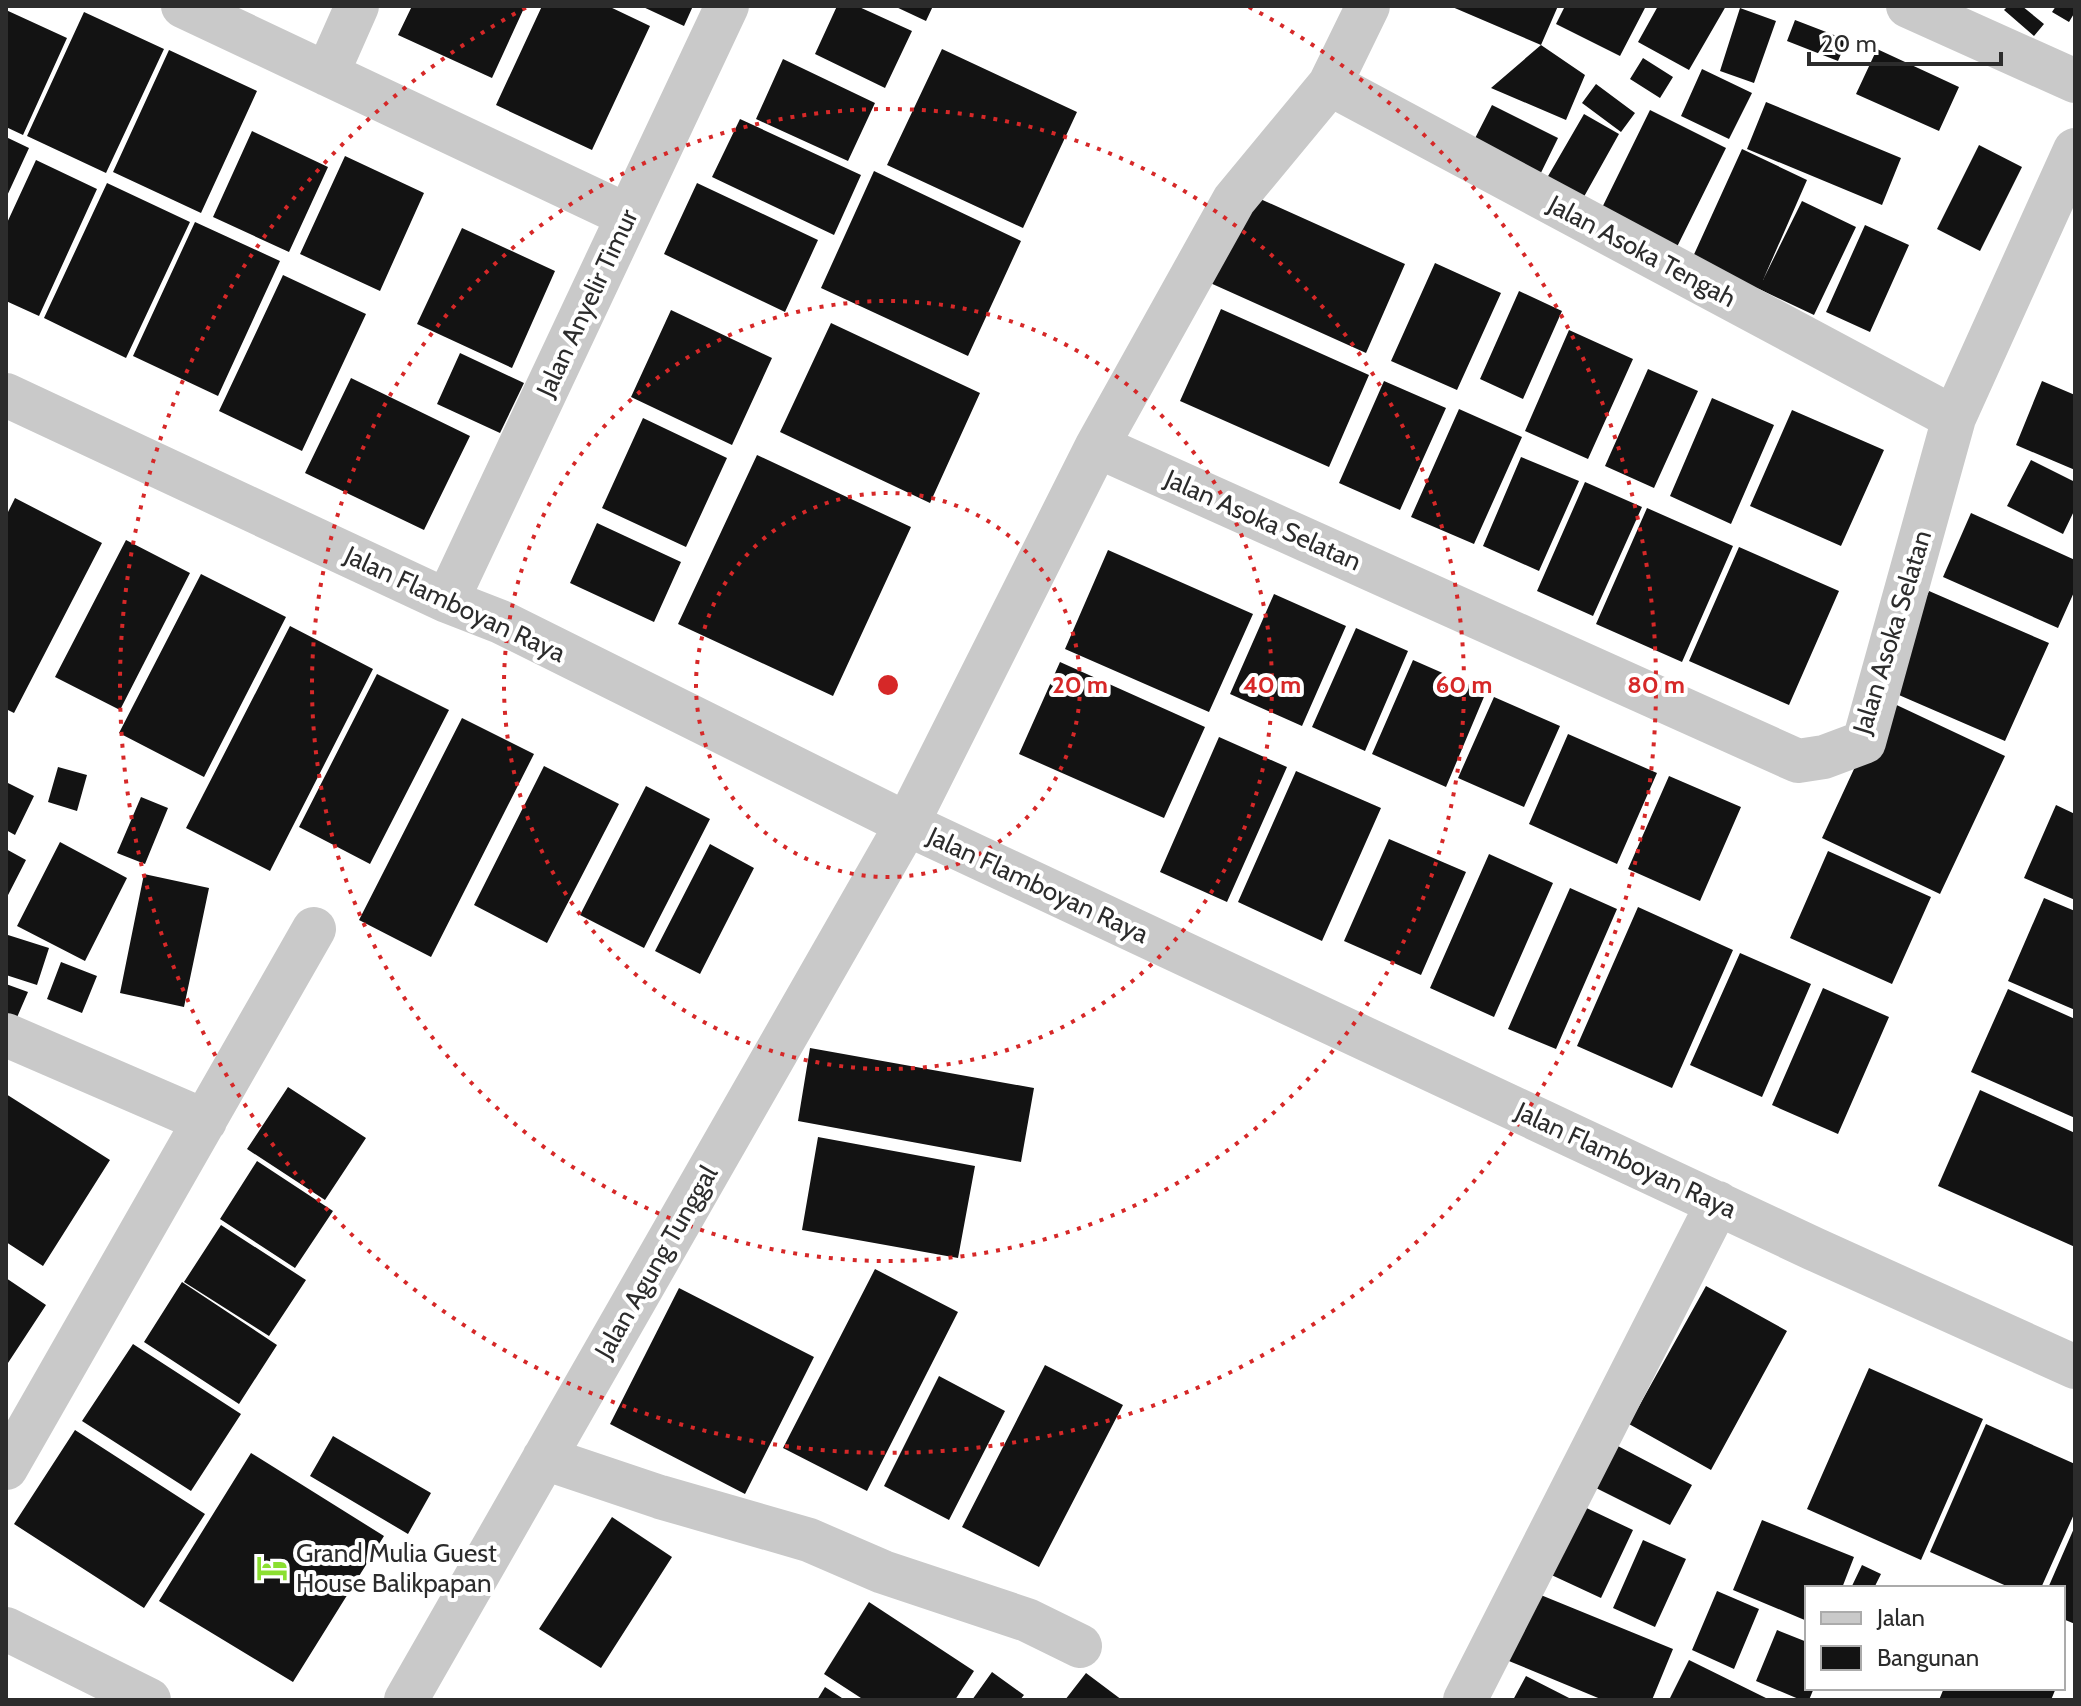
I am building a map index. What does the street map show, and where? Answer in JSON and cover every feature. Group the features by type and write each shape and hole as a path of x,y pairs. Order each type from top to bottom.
{"street":[{"path":"183,6 628,216"},
{"path":"327,74 357,6"},
{"name":"Jalan Anyelir Timur","path":"447,601 727,6"},
{"name":"Jalan Agung Tunggal","path":"406,1700 907,824 1097,446 1234,200 1330,84 1368,6"},
{"path":"1908,6 2075,81"},
{"name":"Jalan Asoka Tengah","path":"1330,84 1954,418"},
{"name":"Jalan Asoka Selatan","path":"1097,446 1798,761 1824,757 1864,742 1954,418 2075,150"},
{"name":"Jalan Flamboyan Raya","path":"6,395 447,601 501,622 907,824 2075,1367"},
{"path":"6,1468 314,929"},
{"path":"6,1035 205,1121"},
{"path":"1465,1700 1718,1203"},
{"path":"544,1458 660,1497 809,1540 883,1572 1027,1620 1080,1646"},
{"path":"6,1629 149,1700"}],"building":[{"path":"412,6 525,6 492,78 398,35"},
{"path":"542,6 608,6 650,26 592,150 496,105"},
{"path":"641,6 693,6 684,26"},
{"path":"837,6 857,6 912,31 885,88 815,54"},
{"path":"894,6 933,6 926,21"},
{"path":"1450,6 1558,6 1541,45"},
{"path":"1565,6 1646,6 1620,56 1556,24"},
{"path":"1658,6 1726,6 1689,70 1638,42"},
{"path":"2008,6 2022,6 2044,24 2034,36 2004,10"},
{"path":"2056,6 2075,6 2069,22 2052,12"},
{"path":"1740,8 1776,21 1754,83 1720,71"},
{"path":"6,10 67,38 23,135 6,127"},
{"path":"84,12 164,49 106,173 27,136"},
{"path":"1795,20 1847,40 1838,61 1787,41"},
{"path":"1541,45 1585,75 1566,120 1491,88"},
{"path":"942,49 1077,112 1023,228 887,165"},
{"path":"1877,49 1959,87 1939,131 1856,94"},
{"path":"169,50 257,91 201,213 113,172"},
{"path":"1643,58 1673,77 1660,98 1630,79"},
{"path":"783,59 875,103 848,161 756,119"},
{"path":"1702,69 1752,93 1729,139 1681,116"},
{"path":"1596,84 1635,113 1621,132 1582,103"},
{"path":"1766,102 1901,158 1882,205 1747,149"},
{"path":"1492,105 1558,138 1534,187 1467,154"},
{"path":"1650,110 1726,148 1671,259 1595,222"},
{"path":"1584,114 1619,134 1576,211 1540,190"},
{"path":"740,119 861,175 834,235 712,177"},
{"path":"252,131 328,167 289,252 213,217"},
{"path":"6,137 29,148 6,198"},
{"path":"1979,145 2022,167 1980,251 1937,229"},
{"path":"1742,149 1807,180 1763,280 1802,201 1856,227 1814,315 1759,289 1686,272"},
{"path":"345,156 424,193 380,291 300,254"},
{"path":"36,160 97,189 39,316 6,301 6,225"},
{"path":"874,171 1021,241 968,356 821,288"},
{"path":"107,183 190,222 126,358 44,318"},
{"path":"697,183 818,240 785,312 664,254"},
{"path":"1247,193 1405,264 1366,353 1208,282"},
{"path":"195,222 280,261 218,396 133,356"},
{"path":"1865,225 1909,245 1870,332 1826,312"},
{"path":"462,228 555,271 512,368 417,324"},
{"path":"1435,263 1501,293 1457,390 1391,361"},
{"path":"283,275 366,314 302,451 219,411"},
{"path":"1519,291 1562,311 1523,399 1480,379"},
{"path":"1221,309 1369,375 1329,467 1180,401"},
{"path":"671,310 772,358 732,445 631,397"},
{"path":"831,323 980,393 930,503 780,432"},
{"path":"1569,330 1633,359 1588,459 1525,431"},
{"path":"460,353 524,383 500,433 437,404"},
{"path":"1648,369 1698,391 1654,488 1605,466"},
{"path":"351,378 470,436 424,530 305,473"},
{"path":"1384,381 1446,408 1400,510 1339,483"},
{"path":"2042,381 2075,395 2075,470 2016,445"},
{"path":"1712,398 1774,425 1731,524 1670,496"},
{"path":"1459,409 1522,437 1474,544 1411,517"},
{"path":"1792,410 1884,450 1841,546 1750,506"},
{"path":"643,418 727,458 686,547 602,508"},
{"path":"757,455 911,527 833,696 678,624"},
{"path":"1521,457 1579,481 1539,571 1483,546"},
{"path":"2031,460 2075,482 2075,509 2063,534 2007,506"},
{"path":"1585,482 1642,507 1593,616 1537,591"},
{"path":"15,498 102,543 14,713 6,709 6,516"},
{"path":"1647,508 1733,546 1682,662 1596,624"},
{"path":"1971,513 2075,560 2075,590 2058,628 1943,577"},
{"path":"597,523 681,562 654,622 570,583"},
{"path":"126,540 190,573 120,710 55,677"},
{"path":"1739,547 1839,591 1789,705 1689,661"},
{"path":"1108,550 1253,614 1209,712 1065,649"},
{"path":"201,574 286,617 204,777 119,733"},
{"path":"1929,591 2049,643 2005,741 1885,689"},
{"path":"1274,594 1346,626 1302,726 1230,694"},
{"path":"290,626 373,669 270,871 186,828"},
{"path":"1356,628 1408,651 1365,751 1312,727"},
{"path":"1413,660 1486,692 1446,787 1372,754"},
{"path":"1060,662 1205,727 1164,818 1019,754"},
{"path":"377,674 449,710 370,864 299,827"},
{"path":"1494,697 1560,726 1524,807 1458,778"},
{"path":"1886,700 2005,756 1940,894 1822,838"},
{"path":"462,718 534,754 431,957 359,920"},
{"path":"1568,734 1657,773 1617,864 1529,824"},
{"path":"1219,737 1287,767 1227,902 1160,872"},
{"path":"544,766 619,804 547,943 474,905"},
{"path":"58,767 87,775 77,811 48,802"},
{"path":"1296,771 1381,808 1322,941 1238,902"},
{"path":"1669,776 1741,807 1700,901 1628,869"},
{"path":"6,782 34,796 15,835 6,830"},
{"path":"646,786 710,819 644,948 580,915"},
{"path":"141,797 168,808 145,864 117,853"},
{"path":"2056,805 2075,814 2075,900 2024,878"},
{"path":"1389,839 1466,872 1421,975 1344,941"},
{"path":"60,842 127,878 85,961 17,926"},
{"path":"710,844 754,868 700,974 655,951"},
{"path":"6,849 26,860 6,899"},
{"path":"1828,851 1931,897 1892,984 1790,938"},
{"path":"1489,854 1553,883 1494,1017 1430,988"},
{"path":"144,874 209,888 184,1007 120,993"},
{"path":"1570,888 1617,909 1556,1049 1508,1029"},
{"path":"2044,898 2075,911 2075,1010 2008,981"},
{"path":"1638,907 1733,950 1672,1088 1577,1046"},
{"path":"8,935 49,948 37,985 6,975"},
{"path":"1740,953 1811,984 1762,1097 1690,1065"},
{"path":"61,962 97,976 82,1013 47,999"},
{"path":"6,984 28,992 15,1022 6,1018"},
{"path":"1823,988 1889,1017 1838,1134 1772,1105"},
{"path":"2008,989 2075,1019 2075,1118 1971,1072"},
{"path":"810,1048 1034,1088 1021,1162 798,1121"},
{"path":"288,1087 366,1138 325,1200 247,1149"},
{"path":"1980,1090 2075,1133 2075,1247 1938,1186"},
{"path":"6,1094 110,1160 43,1266 6,1242"},
{"path":"818,1137 975,1166 958,1258 802,1230"},
{"path":"257,1161 333,1211 295,1268 220,1219"},
{"path":"221,1225 306,1280 269,1336 184,1282"},
{"path":"875,1269 958,1312 867,1491 783,1448"},
{"path":"6,1278 46,1305 6,1366"},
{"path":"182,1282 277,1345 239,1404 144,1342"},
{"path":"1706,1286 1787,1331 1711,1470 1629,1424"},
{"path":"679,1288 814,1357 745,1494 610,1424"},
{"path":"133,1344 241,1414 191,1491 82,1421"},
{"path":"1045,1365 1123,1405 1039,1567 962,1527"},
{"path":"1869,1368 1983,1419 1921,1560 1807,1509"},
{"path":"939,1376 1005,1411 949,1520 884,1486"},
{"path":"1986,1424 2075,1464 2075,1512 2042,1586 2006,1586 1930,1552"},
{"path":"75,1430 205,1514 144,1608 14,1524"},
{"path":"333,1436 431,1493 408,1534 310,1476"},
{"path":"1616,1445 1692,1485 1670,1525 1594,1487"},
{"name":"Grand Mulia Guest House Balikpapan","path":"251,1453 384,1536 293,1682 159,1601"},
{"path":"1576,1503 1633,1530 1601,1598 1545,1572"},
{"path":"612,1517 672,1557 601,1668 539,1629"},
{"path":"1762,1520 1854,1557 1843,1586 1805,1586 1805,1620 1733,1590"},
{"path":"2075,1526 2075,1624 2065,1620 2065,1586 2049,1586"},
{"path":"1643,1540 1686,1559 1655,1627 1613,1608"},
{"path":"1862,1565 1881,1574 1875,1586 1852,1586"},
{"path":"1531,1591 1673,1649 1652,1700 1603,1700 1504,1659"},
{"path":"1717,1591 1759,1609 1734,1669 1692,1650"},
{"path":"869,1602 974,1671 955,1700 864,1700 824,1674"},
{"path":"1777,1630 1805,1641 1805,1690 1813,1690 1809,1700 1801,1700 1756,1681"},
{"path":"1689,1660 1770,1700 1669,1700"},
{"path":"992,1672 1024,1695 1020,1700 972,1700"},
{"path":"1086,1673 1122,1700 1065,1700"},
{"path":"1526,1676 1573,1700 1513,1700"},
{"path":"825,1687 845,1700 817,1700"},
{"path":"1943,1690 2055,1690 2051,1700 1939,1700"}],"place":[{"name":"Grand Mulia Guest House Balikpapan","path":"272,1568"}]}
